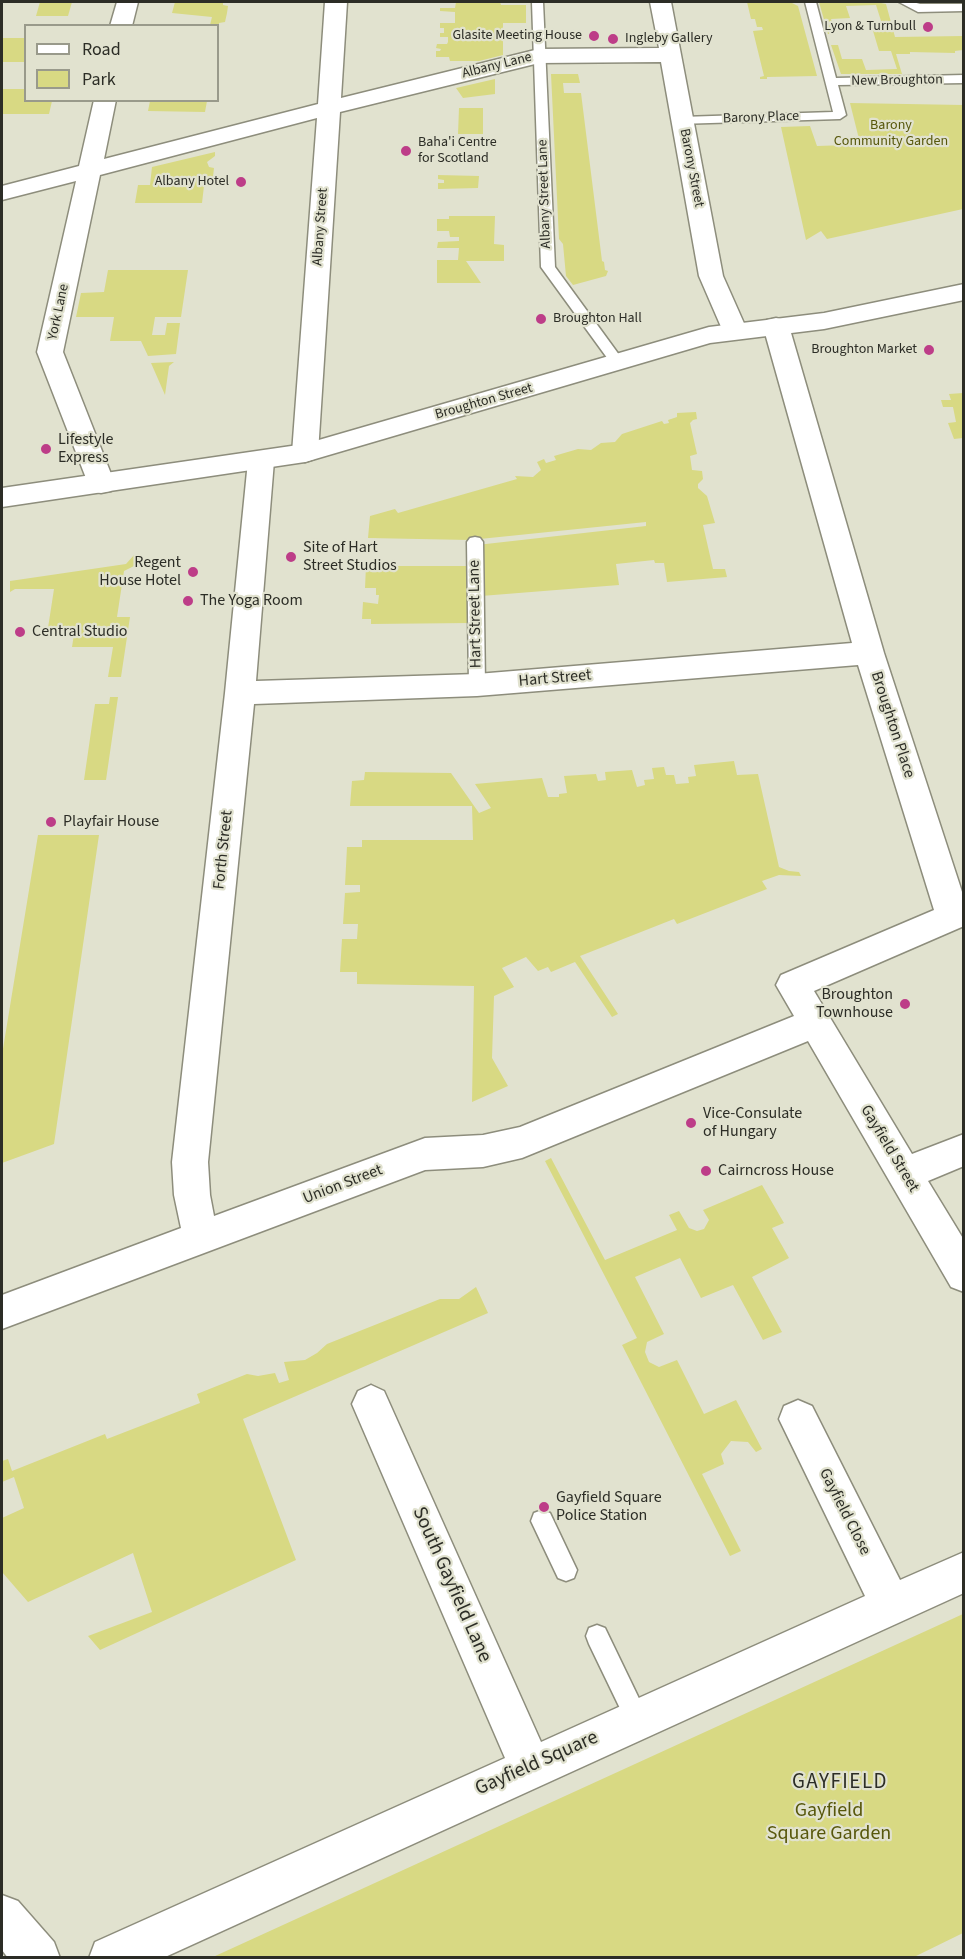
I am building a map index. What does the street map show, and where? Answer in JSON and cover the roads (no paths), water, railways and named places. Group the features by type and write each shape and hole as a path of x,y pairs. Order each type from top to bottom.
{"street":[{"path":"122,24 127,2"},
{"name":"Albany Street","path":"305,453 336,2"},
{"name":"Barony Street","path":"661,2 711,276 734,330"},
{"name":"Albany Lane","path":"329,108 539,56 670,55"},
{"name":"York Lane","path":"101,484 50,352 105,102"},
{"path":"2,193 329,108"},
{"name":"Broughton Street","path":"2,498 305,453 709,335 734,330 824,321 963,292"},
{"name":"Broughton Place","path":"776,326 869,653 958,913 793,985 814,1023"},
{"name":"Forth Street","path":"201,1238 192,1195 190,1162 240,693 261,461"},
{"name":"Hart Street","path":"240,693 477,685 869,653"},
{"name":"Union Street","path":"2,1312 425,1154 483,1151 522,1142 814,1023"},
{"name":"Gayfield Street","path":"814,1023 963,1275"},
{"path":"903,1174 963,1150"},
{"name":"South Gayfield Lane","path":"371,1404 531,1767"},
{"name":"Gayfield Close","path":"798,1419 890,1604"},
{"name":"Gayfield Square","path":"111,1958 181,1924 963,1572"},
{"path":"2,1917 38,1958"}],"lane":[{"name":"Albany Street Lane","path":"537,2 548,267 618,363"},
{"name":"New Broughton","path":"810,2 840,115"},
{"path":"905,2 918,8 963,7"},
{"name":"New Broughton","path":"831,82 963,79"},
{"name":"Barony Place","path":"682,121 840,115"},
{"name":"Hart Street Lane","path":"475,542 477,685"},
{"path":"542,1521 566,1570"},
{"path":"597,1635 638,1719"}],"place":[{"name":"Lyon & Turnbull","path":"928,27"},
{"name":"Glasite Meeting House","path":"594,36"},
{"name":"Ingleby Gallery","path":"613,39"},
{"name":"Baha'i Centre for Scotland","path":"406,151"},
{"name":"Albany Hotel","path":"241,182"},
{"name":"Broughton Hall","path":"541,319"},
{"name":"Broughton Market","path":"929,350"},
{"name":"Lifestyle Express","path":"46,449"},
{"name":"Site of Hart Street Studios","path":"291,557"},
{"name":"Regent House Hotel","path":"193,572"},
{"name":"The Yoga Room","path":"188,601"},
{"name":"Central Studio","path":"20,632"},
{"name":"Playfair House","path":"51,822"},
{"name":"Broughton Townhouse","path":"905,1004"},
{"name":"Vice-Consulate of Hungary","path":"691,1123"},
{"name":"Cairncross House","path":"706,1171"},
{"name":"Gayfield Square Police Station","path":"544,1507"}],"district":[{"name":"GAYFIELD","path":"840,1783"}],"park label":[{"name":"Barony Community Garden","path":"891,134"},
{"name":"Gayfield Square Garden","path":"829,1824"}]}
